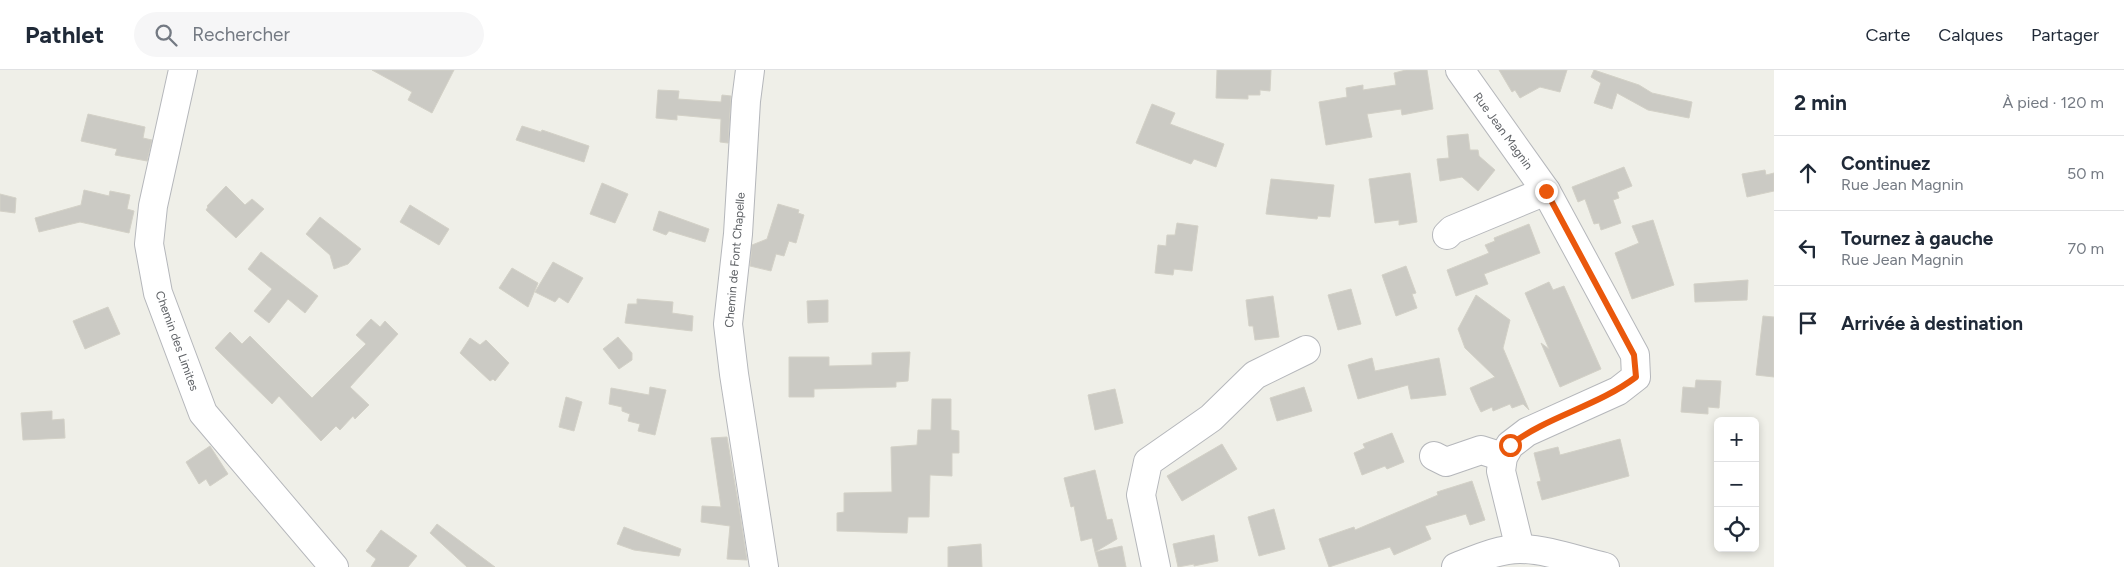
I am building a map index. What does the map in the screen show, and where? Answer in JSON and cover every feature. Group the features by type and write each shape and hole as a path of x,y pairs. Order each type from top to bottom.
{"street":[{"name":"Chemin des Limites","path":"183,70 153,206 149,244 158,294 203,412 334,567"},
{"name":"Chemin de Font Chapelle","path":"750,70 746,101 738,234 728,324 764,567"},
{"name":"Rue Jean Magnin","path":"1460,70 1546,191 1634,355 1636,377 1618,391 1527,432 1510,445 1503,457"},
{"path":"1447,234 1452,230 1546,191"},
{"path":"1156,567 1141,495 1148,462 1211,418 1254,375 1306,350"},
{"path":"1434,456 1446,462 1481,450 1503,457 1501,471 1520,549"},
{"path":"1456,567 1485,556 1520,549 1533,550 1605,567"}],"building":[{"path":"372,70 454,70 432,113 408,100 412,92"},
{"path":"1217,70 1271,70 1270,91 1260,90 1260,95 1248,95 1248,99 1216,98"},
{"path":"1406,70 1427,70 1433,109 1402,115 1401,109 1367,114 1372,137 1326,145 1319,102 1347,97 1346,88 1363,85 1363,90 1396,85 1394,73"},
{"path":"1499,70 1567,70 1560,92 1540,87 1520,98 1515,90 1512,92"},
{"path":"1594,70 1639,85 1652,93 1692,102 1689,118 1648,110 1617,93 1612,109 1594,103 1601,83 1591,77"},
{"path":"658,90 679,91 678,99 721,102 722,95 731,96 728,143 720,142 721,119 677,115 677,120 656,118"},
{"path":"1152,104 1175,113 1170,124 1224,144 1216,167 1194,159 1191,164 1136,143"},
{"path":"88,114 145,127 143,138 152,140 147,161 115,155 117,149 81,141"},
{"path":"522,126 541,132 542,130 589,146 584,162 516,140"},
{"path":"1468,134 1470,150 1478,150 1479,156 1495,170 1478,191 1462,177 1440,181 1437,159 1449,158 1447,136"},
{"path":"1624,167 1632,186 1617,192 1619,198 1613,200 1621,223 1601,230 1599,223 1594,224 1585,199 1578,202 1572,187"},
{"path":"1765,170 1766,175 1774,173 1774,191 1747,197 1742,174"},
{"path":"1410,173 1417,222 1399,225 1399,220 1375,223 1369,179"},
{"path":"1271,179 1334,185 1330,217 1318,216 1317,219 1266,214"},
{"path":"602,183 628,194 615,223 590,214"},
{"path":"226,186 245,205 252,199 264,209 236,238 206,210 207,206"},
{"path":"84,190 109,196 110,191 130,195 127,209 134,211 129,233 80,222 39,232 35,218 81,205"},
{"path":"0,194 16,198 15,213 0,211"},
{"path":"778,204 799,210 798,213 804,215 796,243 789,241 784,256 776,254 771,271 750,266 752,245 767,239"},
{"path":"410,205 449,229 439,245 400,222"},
{"path":"659,211 709,229 705,242 669,231 666,235 653,230"},
{"path":"320,217 361,249 348,264 334,269 330,255 306,234"},
{"path":"1653,220 1674,285 1632,299 1615,253 1639,243 1632,226"},
{"path":"1177,223 1198,226 1192,271 1174,269 1173,275 1155,273 1158,245 1166,246 1167,235 1175,235"},
{"path":"1529,224 1540,253 1484,274 1488,284 1456,296 1447,270 1489,253 1485,245 1495,241 1494,238"},
{"path":"261,252 318,296 305,313 288,299 269,323 254,311 272,289 248,269"},
{"path":"553,262 583,278 568,303 559,297 555,302 535,292"},
{"path":"1406,266 1416,293 1412,294 1417,308 1396,316 1382,275"},
{"path":"512,268 538,283 528,307 499,288"},
{"path":"1748,280 1747,300 1695,302 1694,284"},
{"path":"1549,282 1553,290 1564,286 1601,369 1560,387 1541,343 1549,349 1525,293"},
{"path":"1351,289 1361,324 1338,330 1328,295"},
{"path":"1476,295 1510,320 1503,348 1529,410 1523,404 1512,408 1510,404 1493,411 1492,407 1481,412 1476,402 1470,388 1495,377 1465,348 1458,329"},
{"path":"1273,296 1279,337 1255,340 1253,326 1249,326 1246,300"},
{"path":"637,299 673,302 672,313 693,316 692,331 625,323 628,304 637,304"},
{"path":"828,300 828,322 808,323 807,301"},
{"path":"108,307 120,334 85,349 73,321"},
{"path":"1763,316 1774,317 1774,377 1756,375"},
{"path":"371,319 380,327 385,321 398,334 350,387 369,405 355,419 353,416 340,430 336,426 321,441 279,396 272,404 215,348 230,332 242,344 250,336 312,398 366,344 356,335"},
{"path":"618,337 632,353 632,360 619,369 603,349"},
{"path":"470,338 480,345 486,340 509,363 495,381 493,379 490,381 460,353"},
{"path":"910,352 908,381 896,382 896,387 814,389 814,397 789,397 789,357 829,357 829,366 872,365 872,353"},
{"path":"1372,358 1375,371 1439,358 1446,395 1411,399 1408,385 1358,399 1348,365"},
{"path":"1696,380 1721,381 1719,408 1708,407 1708,414 1681,412 1683,387 1695,388"},
{"path":"650,387 666,390 655,435 638,431 640,424 628,421 630,414 622,411 622,407 609,404 611,388 649,395"},
{"path":"1304,387 1312,411 1277,421 1270,398"},
{"path":"1115,389 1123,423 1095,430 1088,395"},
{"path":"566,397 582,402 574,431 559,427"},
{"path":"932,399 951,399 951,430 959,431 959,453 952,453 952,476 930,475 929,517 908,517 907,533 837,531 837,513 844,512 844,493 892,492 891,447 917,445 918,430 931,430"},
{"path":"52,411 52,420 64,419 65,438 23,440 21,413"},
{"path":"1392,433 1404,462 1387,469 1385,466 1362,475 1354,453 1365,448 1363,444"},
{"path":"727,437 747,560 727,559 730,526 701,522 702,506 721,507 711,438"},
{"path":"1620,439 1629,476 1542,500 1537,482 1541,481 1534,453 1558,447 1560,455"},
{"path":"1222,444 1237,469 1182,501 1167,476"},
{"path":"210,446 228,474 210,486 206,479 199,484 186,462"},
{"path":"1095,470 1107,520 1112,519 1117,539 1095,552 1092,538 1081,541 1074,506 1071,507 1064,478"},
{"path":"1472,481 1485,520 1470,525 1466,514 1425,526 1431,539 1394,555 1390,547 1329,567 1319,539 1354,527 1355,530 1438,495 1437,492"},
{"path":"1274,509 1285,549 1259,556 1248,517"},
{"path":"437,524 495,567 467,567 430,533"},
{"path":"624,527 681,549 679,556 634,550 617,544"},
{"path":"381,530 417,556 408,567 371,567 376,559 366,551"},
{"path":"1214,535 1218,561 1178,567 1173,544"},
{"path":"981,544 982,567 948,567 948,547"},
{"path":"1122,546 1126,567 1099,567 1095,552"}],"route":[{"path":"1510,445 1527,432 1618,391 1636,377 1634,355 1546,191"}]}
